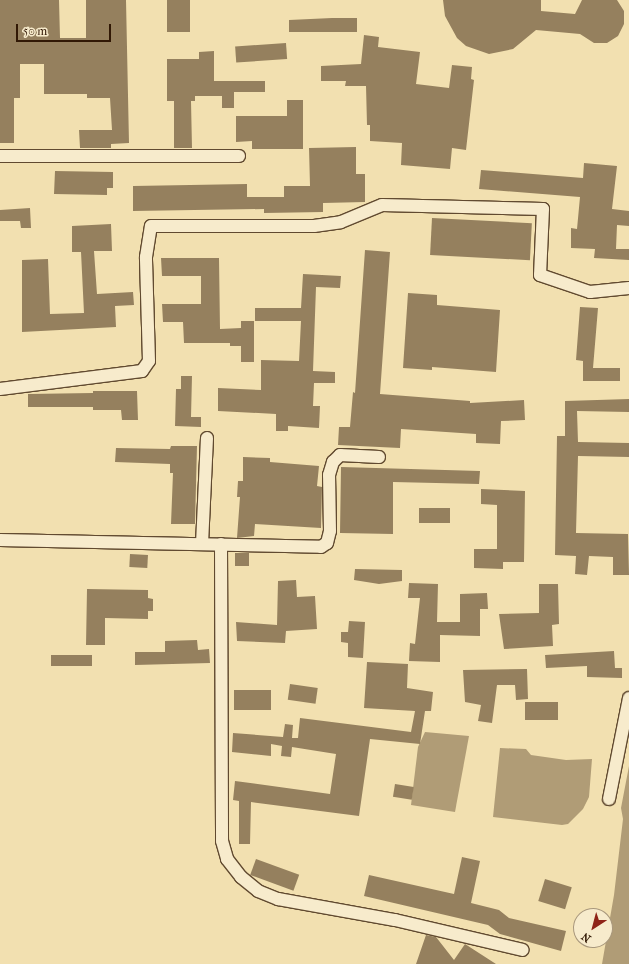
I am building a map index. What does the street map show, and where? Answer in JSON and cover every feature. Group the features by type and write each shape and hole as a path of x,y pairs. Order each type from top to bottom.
{"street":[{"path":"0,156 239,156"},
{"path":"0,389 142,371 149,361 146,257 152,226 314,226 341,222 382,205 543,209 540,275 590,292 629,288"},
{"path":"202,544 207,438"},
{"path":"0,540 321,546 327,543 330,531 329,475 333,462 340,455 379,457"},
{"path":"221,544 222,841 227,859 241,877 258,891 278,898 395,920 523,950"},
{"path":"608,799 629,698"}],"shaded area":[{"path":"425,732 469,736 455,812 411,805 418,747"},
{"path":"500,748 526,749 531,755 566,760 592,759 589,797 583,809 568,824 562,825 493,817"},
{"path":"629,766 629,964 602,964 605,948 613,948 613,908 612,908 623,819 621,808"}],"building":[{"path":"0,0 59,0 60,38 86,38 86,0 126,0 129,143 111,144 111,148 80,148 79,130 112,130 110,98 87,98 87,94 44,94 44,64 20,64 20,98 14,98 14,143 0,143"},
{"path":"167,0 190,0 190,32 167,32"},
{"path":"443,0 541,0 541,11 575,14 582,0 617,0 624,11 624,24 618,36 607,43 594,43 580,34 536,30 513,49 489,54 466,46 457,38 445,16"},
{"path":"357,18 357,32 289,32 289,20"},
{"path":"364,35 379,37 378,47 420,52 416,84 449,88 452,65 472,67 471,79 474,80 466,150 452,148 450,169 401,165 402,143 370,141 370,125 367,125 366,86 345,86 346,81 321,81 321,66 361,64"},
{"path":"286,43 287,59 236,63 235,47"},
{"path":"214,51 214,81 265,81 265,92 234,92 234,108 222,108 222,96 195,96 195,101 191,101 192,148 174,148 174,101 167,101 167,59 199,59 199,52"},
{"path":"287,100 303,100 303,149 252,149 252,141 236,142 236,116 287,116"},
{"path":"356,147 356,174 365,174 365,202 323,203 323,212 264,213 264,209 133,211 133,186 247,184 247,197 284,197 284,186 310,186 309,148"},
{"path":"584,163 617,166 612,209 629,211 629,226 617,225 616,249 629,249 629,260 594,258 595,249 571,248 571,228 577,229 580,197 479,189 481,170 583,178"},
{"path":"55,171 113,172 113,188 107,188 107,195 54,194"},
{"path":"30,208 31,228 21,228 20,221 0,221 0,210"},
{"path":"432,218 532,223 530,260 430,255"},
{"path":"111,224 112,251 94,251 97,294 133,292 134,305 115,306 116,327 22,332 22,260 48,259 50,314 84,313 81,252 72,252 72,226"},
{"path":"365,250 390,252 380,394 470,401 470,403 524,400 525,420 501,421 500,444 476,443 476,434 401,429 400,448 338,445 339,427 350,427 353,392 355,393"},
{"path":"161,258 219,258 220,329 241,328 241,321 254,321 254,362 241,362 241,346 230,346 230,343 184,343 183,322 163,322 162,304 201,304 201,276 162,276"},
{"path":"303,274 341,276 340,288 316,287 313,371 335,372 335,383 314,383 313,406 320,406 319,428 288,426 288,431 276,431 276,414 218,411 218,388 261,390 261,360 299,361 301,321 255,321 255,308 301,308"},
{"path":"408,293 437,295 437,305 500,310 496,372 432,367 432,370 403,368"},
{"path":"580,307 598,308 593,368 620,368 620,381 583,381 583,361 576,360"},
{"path":"181,376 192,376 191,417 201,417 201,427 175,426 176,389 181,389"},
{"path":"93,391 137,391 138,420 122,420 121,410 93,410 93,407 28,407 28,394 93,393"},
{"path":"629,399 629,412 577,411 578,442 629,443 629,457 578,456 576,533 628,534 629,575 613,575 613,557 589,556 587,575 575,574 576,556 555,555 557,436 565,436 565,401"},
{"path":"171,446 197,446 195,524 171,524 173,473 170,473 170,464 115,462 116,448 170,449"},
{"path":"243,457 270,458 270,462 319,466 317,486 322,487 321,528 255,524 254,536 237,538 240,497 237,497 238,481 243,481"},
{"path":"341,467 480,471 479,484 393,482 393,534 340,533"},
{"path":"481,489 525,491 524,562 503,562 503,569 474,568 474,549 497,549 497,505 481,504"},
{"path":"419,508 450,508 450,523 419,523"},
{"path":"235,553 249,553 249,566 235,566"},
{"path":"130,554 148,555 147,568 129,567"},
{"path":"355,569 402,570 402,581 379,584 354,580"},
{"path":"296,580 297,597 315,596 317,629 286,631 285,643 237,641 236,622 277,625 278,581"},
{"path":"409,583 438,584 437,622 460,622 460,594 487,593 488,609 480,609 480,636 440,635 440,662 409,661 410,643 415,644 420,598 408,598"},
{"path":"539,584 558,584 559,624 552,625 553,646 504,649 499,614 539,613"},
{"path":"87,589 148,590 148,598 153,599 153,611 148,611 148,619 105,618 105,645 86,645"},
{"path":"349,621 365,622 363,658 348,657 348,643 341,642 341,632 348,632"},
{"path":"197,640 198,650 209,649 210,663 135,665 135,652 165,652 165,641"},
{"path":"614,651 615,668 622,668 622,678 587,677 587,666 546,668 545,655"},
{"path":"51,655 92,655 92,666 51,666"},
{"path":"367,662 408,664 407,688 433,692 431,711 425,711 420,744 370,739 359,816 251,802 250,844 239,844 239,801 233,800 235,781 330,794 336,754 292,747 291,757 281,756 282,746 271,744 271,756 232,752 233,733 283,737 285,724 293,725 292,738 298,738 300,718 411,732 415,711 364,708"},
{"path":"527,669 528,699 516,700 515,685 497,685 492,723 478,721 481,705 465,702 463,670"},
{"path":"290,684 318,688 316,704 288,700"},
{"path":"234,690 271,690 271,710 234,710"},
{"path":"525,702 558,702 558,720 525,720"},
{"path":"395,784 414,787 412,800 393,797"},
{"path":"462,857 480,861 471,903 499,910 509,918 566,931 561,951 500,934 488,925 364,896 369,875 454,894"},
{"path":"256,859 299,875 293,891 250,875"},
{"path":"545,879 572,887 565,909 538,901"},
{"path":"426,935 436,937 454,960 465,944 496,964 416,964"}]}
